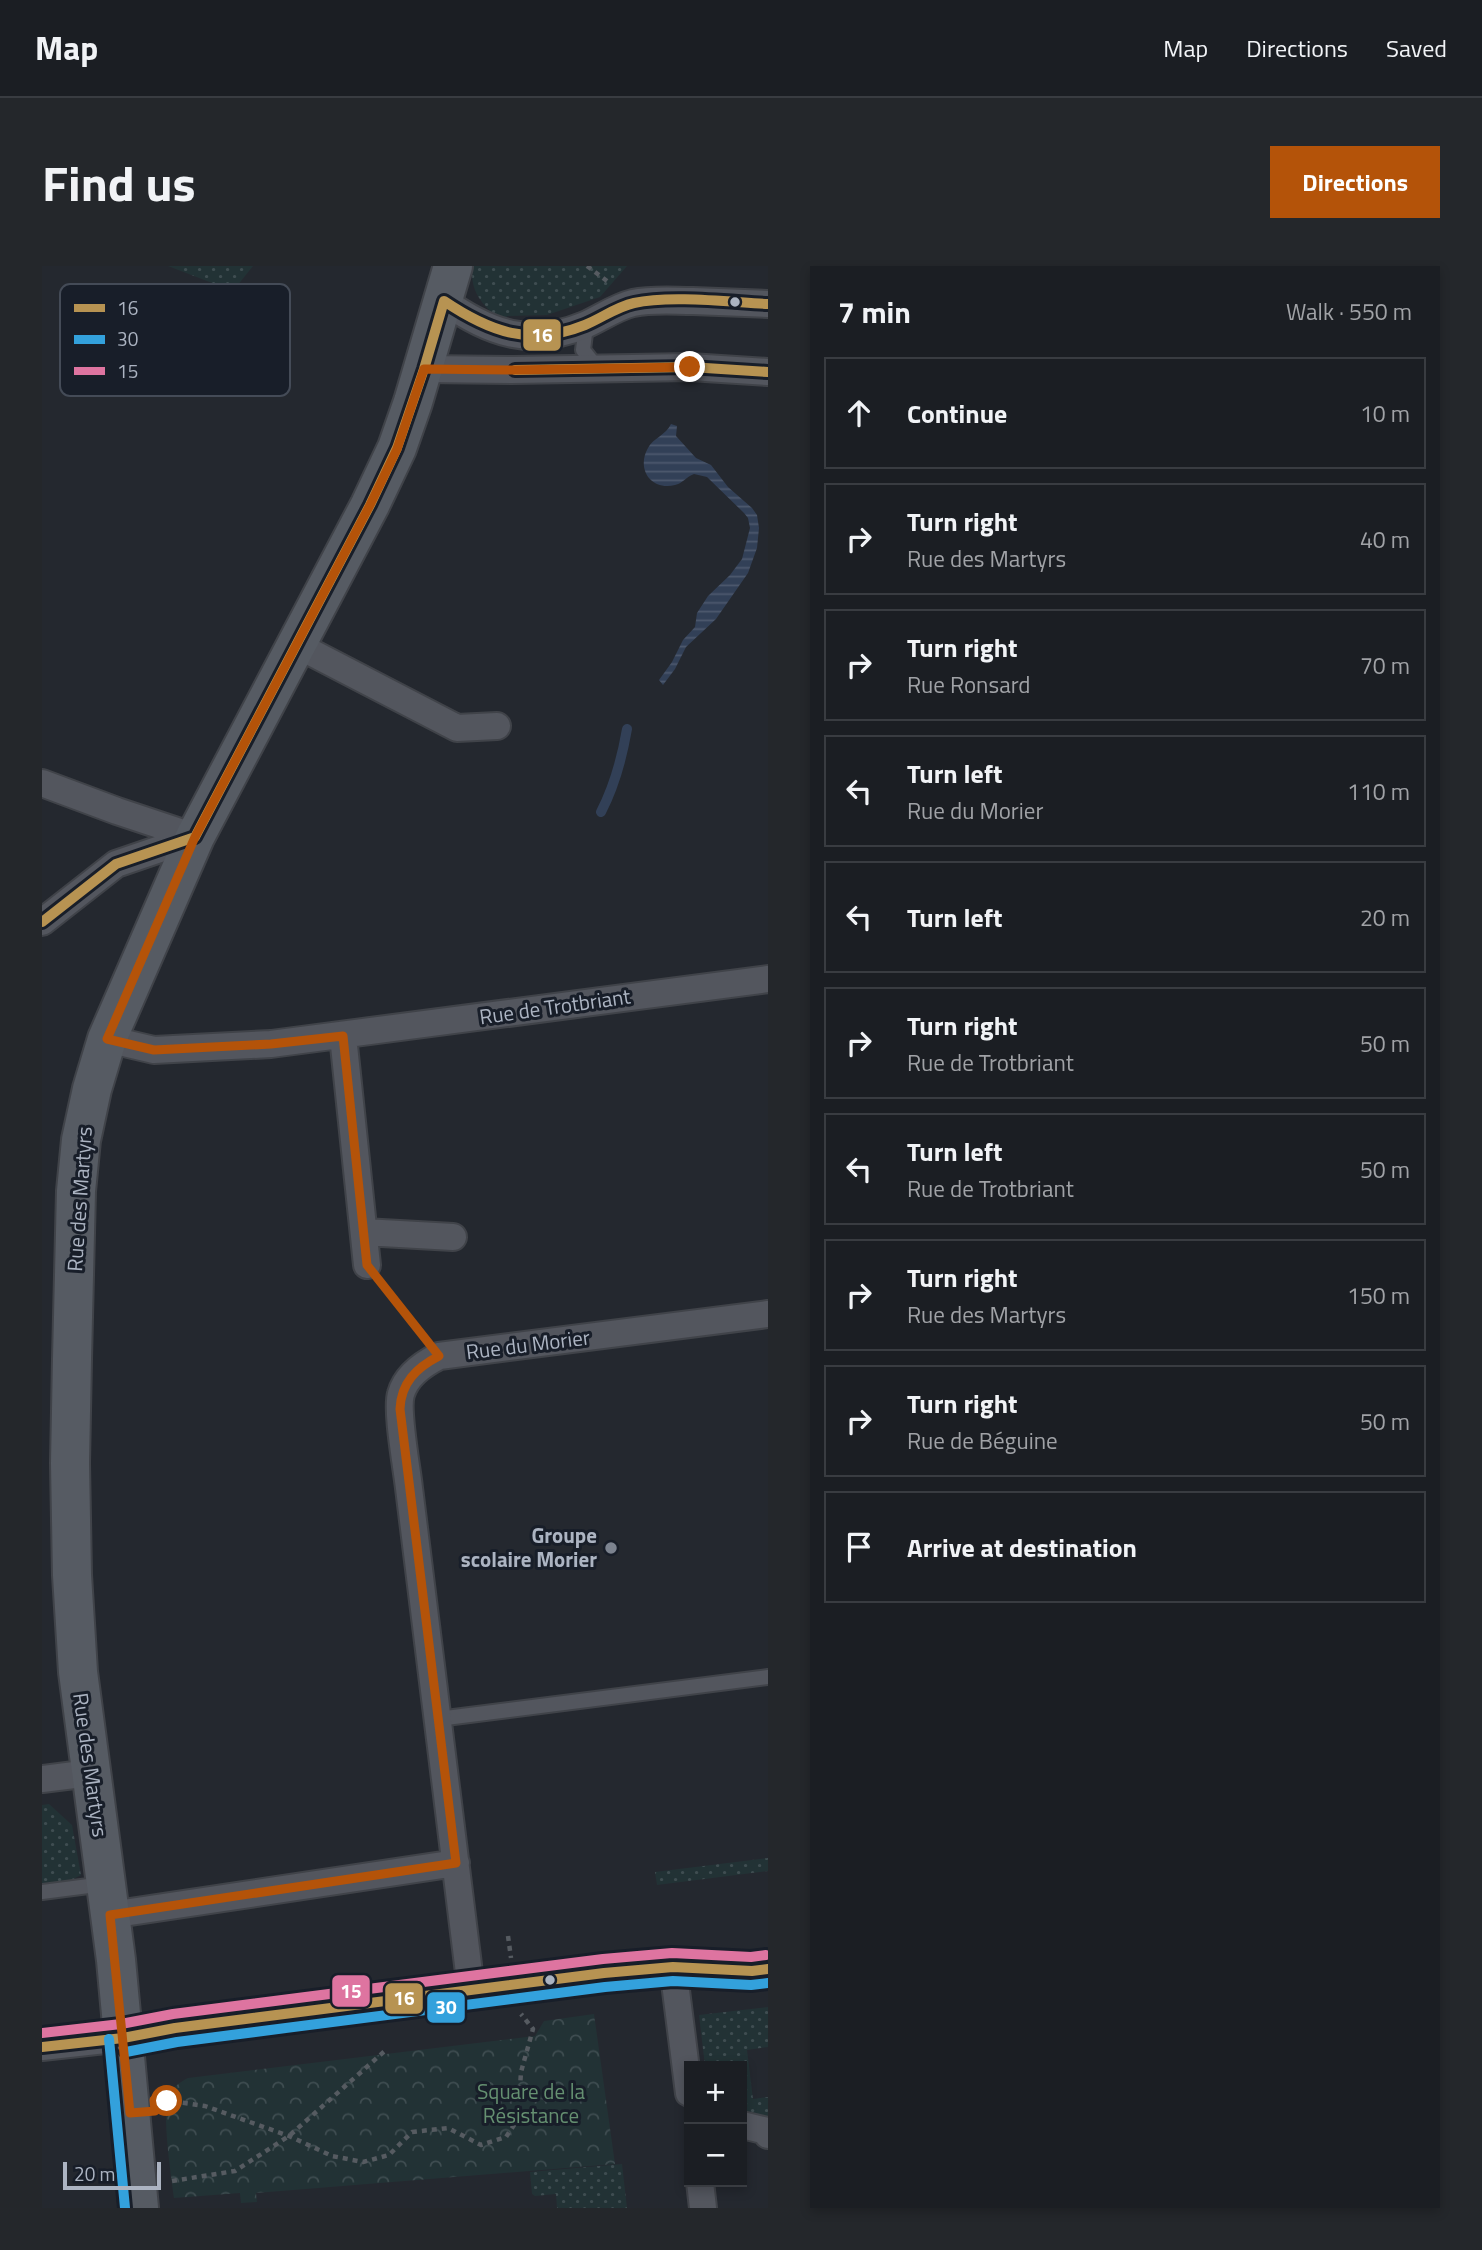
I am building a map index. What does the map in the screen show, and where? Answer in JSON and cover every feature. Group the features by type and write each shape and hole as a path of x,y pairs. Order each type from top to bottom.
{"main road":[{"name":"Rue des Martyrs","path":"138,2197 108,1899 78,1672 72,1575 72,1359 76,1191 81,1140 107,1039 195,837 397,449 424,369 448,284"}],"street":[{"path":"448,284 465,316 513,336 544,336 586,325 618,308 634,303 658,300 768,304"},
{"path":"424,369 690,367 768,372"},
{"path":"297,645 457,727 497,726"},
{"path":"42,783 195,837"},
{"path":"42,922 116,864 195,837"},
{"name":"Rue de Trotbriant","path":"107,1039 154,1050 271,1044 768,979"},
{"path":"343,1036 367,1265"},
{"path":"364,1232 453,1237"},
{"name":"Rue du Morier","path":"471,1989 400,1409 401,1394 410,1378 423,1364 439,1356 768,1314"},
{"path":"42,1779 90,1773"},
{"path":"108,1899 456,1863"},
{"path":"42,2047 604,1973 673,1967 752,1971 768,1969"},
{"path":"673,1967 685,2061"},
{"path":"747,2126 768,2131 768,2135"},
{"path":"701,2187 703,2208"}],"lane":[{"path":"586,325 583,350 598,369"},
{"path":"438,1719 768,1677"},
{"path":"42,1892 108,1899"}],"path":[{"path":"587,266 609,283"},
{"path":"367,1265 439,1356"},
{"path":"130,2113 155,2111 154,2100 205,2106 289,2136 332,2156 363,2162 389,2155 412,2132 448,2127 481,2145 506,2137 518,2119 521,2072 533,2029 517,2008 508,1936"},
{"path":"138,2197 235,2171 289,2136 387,2049"}],"green space":[{"path":"168,266 253,266 239,284 215,284"},
{"path":"473,266 627,266 600,297 547,315 507,316 506,323 480,299 473,284"},
{"path":"49,1804 72,1825 81,1875 58,1887 42,1888 42,1805"},
{"path":"768,1858 768,1871 657,1885 655,1872"},
{"path":"768,2007 768,2047 747,2050 753,2099 768,2097 768,2119 747,2111 747,2061 704,2061 699,2015"},
{"name":"Square de la Résistance","path":"594,2014 615,2164 256,2193 257,2202 241,2203 240,2193 174,2198 166,2106 171,2091 188,2078 535,2036 544,2021"},
{"path":"622,2164 627,2208 557,2208 556,2194 532,2194 530,2172"}],"water":[{"path":"671,424 677,426 676,436 696,458 711,465 728,487 752,508 757,515 759,528 757,548 748,573 716,619 686,647 663,685 659,680 683,640 695,627 697,613 708,596 742,559 750,528 744,513 707,477 694,474 677,484 666,486 659,485 648,477 644,463 648,448"}],"waterway":[{"path":"601,812 617,771 627,729"}],"transit line":[{"name":"16","path":"195,837 370,505 397,448 444,301 495,328 529,335 565,332 627,305 648,301 700,300 768,304"},
{"name":"16","path":"515,370 690,367 768,372"},
{"name":"16","path":"42,922 116,864 195,837"},
{"name":"15","path":"42,2033 603,1959 672,1953 751,1957 766,1955"},
{"name":"16","path":"42,2047 604,1973 673,1967 752,1971 768,1969"},
{"name":"30","path":"126,2052 177,2042 605,1987 673,1981 751,1985 768,1983"},
{"name":"30","path":"109,2039 125,2208"}],"place":[{"name":"Groupe scolaire Morier","path":"611,1548"}],"route":[{"path":"167,2101 154,2100 155,2111 130,2113 110,1915 456,1863 400,1409 401,1394 410,1378 423,1364 439,1356 367,1265 343,1036 271,1044 154,1050 107,1039 195,837 397,449 424,369 690,367"}]}
